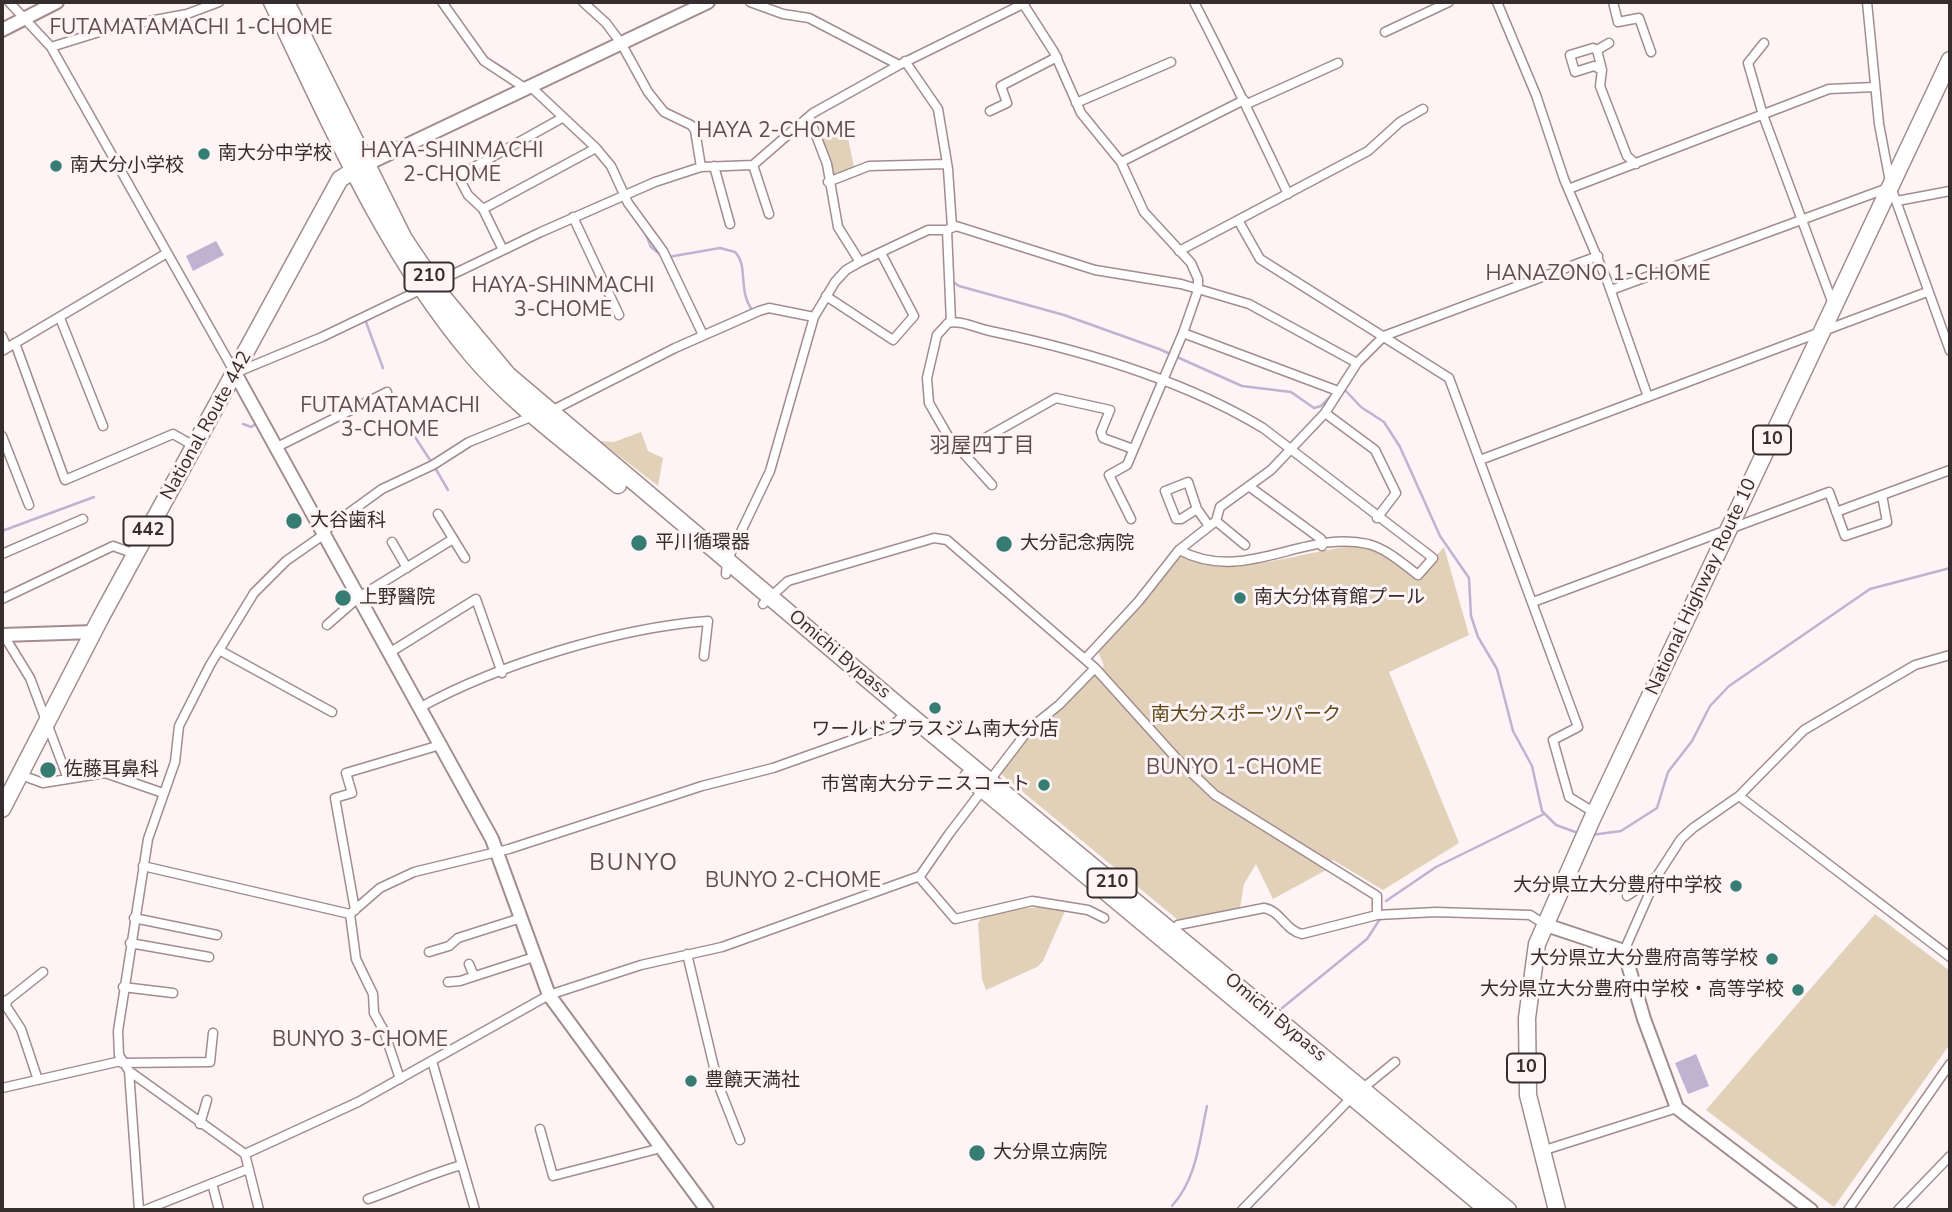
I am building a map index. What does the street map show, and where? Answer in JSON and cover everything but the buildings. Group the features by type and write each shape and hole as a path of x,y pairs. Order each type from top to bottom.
{"highway":[{"name":"Omichi Bypass","path":"272,2 359,167"},
{"name":"Omichi Bypass","path":"286,2 387,236 427,286 534,407 1357,1093 1508,1210"},
{"name":"National Highway Route 10","path":"1557,1210 1528,1095 1526,1064 1531,975 1537,944 1593,816 1823,330 1894,194 1950,60"},
{"name":"National Route 442","path":"2,809 7,794 49,724 135,554 340,179 359,167"},
{"name":"Omichi Bypass","path":"987,786 1172,932 1357,1093 1482,1208"},
{"name":"National Highway Route 10","path":"1546,925 1537,980 1535,1063 1537,1094 1564,1210"}],"street":[{"path":"9,2 51,47 325,532 498,852 550,995 707,1210"},
{"path":"2,30 57,2"},
{"path":"51,47 112,28 187,14 219,2"},
{"path":"442,2 484,61 527,87 596,148 611,166 624,195 663,251 703,335"},
{"path":"583,2 606,23 621,43 648,92 664,112 691,125 695,130 701,167"},
{"path":"359,167 708,2"},
{"path":"750,2 783,14 809,18 902,63 938,109 947,164 951,322"},
{"path":"1194,2 1246,102 1288,194"},
{"path":"1385,32 1449,2"},
{"path":"1497,2 1536,95 1564,179 1571,188 1611,290 1648,397"},
{"path":"1614,2 1618,22 1639,19 1651,52"},
{"path":"1867,2 1875,87 1894,194 1950,351"},
{"path":"235,373 322,337 624,195 701,167 753,164 809,117 902,63 1024,3 1057,57 1076,103 1121,162 1144,212 1194,268 1198,290 1164,383 1127,465 1109,475 1131,519"},
{"path":"1602,70 1594,66 1575,72 1570,55 1593,48 1597,50 1608,43"},
{"path":"1764,43 1748,63 1763,115 1834,307"},
{"path":"1597,50 1602,70 1600,86 1627,156 1636,163"},
{"path":"990,111 1007,103 1001,86 1057,57"},
{"path":"1076,103 1171,62"},
{"path":"1121,162 1246,102 1338,63"},
{"path":"1571,188 1829,89 1875,87"},
{"path":"1179,251 1368,151 1400,122 1423,109"},
{"path":"809,117 827,164 828,182 838,227 860,262"},
{"path":"503,250 483,209 468,195 458,176 562,118"},
{"path":"483,209 596,148"},
{"path":"753,164 769,214"},
{"path":"828,182 869,166 947,164"},
{"path":"714,166 730,224"},
{"path":"1611,290 1801,220 1894,194 1950,191"},
{"path":"573,217 619,315"},
{"path":"1238,220 1260,259 1449,378 1578,727 1553,740 1563,780 1569,797 1593,816"},
{"path":"727,568 770,471 814,317 826,296 846,270 928,230 950,229 1094,270 1198,290 1254,306 1291,330 1357,363"},
{"path":"2,337 4,350 167,253"},
{"path":"826,296 893,340 914,316 881,253"},
{"path":"1086,658 1138,602 1179,550 1212,524 1220,508 1271,470 1288,449 1325,413 1357,363 1384,336 1598,256"},
{"path":"1480,460 1927,292"},
{"path":"549,420 554,408 703,335 769,308 814,317"},
{"path":"60,318 103,426"},
{"path":"992,485 941,426 927,394 937,332 951,322 1033,338 1164,383 1250,420 1433,558 1418,575 1387,552 1368,544 1322,545 1224,564 1198,560 1179,550"},
{"path":"1183,333 1338,391"},
{"path":"15,343 65,480 173,434 195,446"},
{"path":"276,447 387,392"},
{"path":"962,451 1056,398 1110,410 1101,432 1103,438 1133,449"},
{"path":"259,1210 245,1154 129,1071 121,1062 117,1039 149,831 175,762 179,726 219,650 258,588 286,561 382,489 433,465 469,442 526,419 534,407"},
{"path":"1325,413 1376,450 1396,493 1377,518"},
{"path":"2,436 29,505"},
{"path":"1836,512 1950,470"},
{"path":"1197,509 1181,519 1175,519 1165,491 1188,482 1197,509 1212,524 1245,545"},
{"path":"1250,486 1321,539 1322,545"},
{"path":"1533,602 1829,492 1845,537 1884,524 1888,519 1882,495"},
{"path":"438,514 465,558"},
{"path":"2,554 83,519"},
{"path":"766,601 788,581 934,538 947,540 1086,658 1177,758 1215,795 1377,897 1377,915"},
{"path":"327,625 359,597 453,539"},
{"path":"393,542 407,568"},
{"path":"2,598 113,546 135,554"},
{"path":"389,653 476,599 502,673"},
{"path":"419,708 451,691 631,632 708,621 704,656"},
{"path":"3,634 94,632"},
{"path":"3,634 28,674 68,779"},
{"path":"219,650 332,712"},
{"path":"1811,1210 1677,1108 1644,1019 1624,951 1657,876 1681,839 1739,796 1804,730 1915,665 1950,655"},
{"path":"245,1154 358,1102 550,995 605,975 744,940 919,877 1029,729 1064,701 1096,668"},
{"path":"352,912 380,888 405,875 498,852 702,786 773,768 894,725 903,715"},
{"path":"400,1079 384,1031 374,1013 373,994 356,959 352,912 335,798 352,793 346,773 440,745"},
{"path":"20,775 36,783 110,774 163,793"},
{"path":"1739,796 1950,957"},
{"path":"143,866 352,912"},
{"path":"1626,896 1657,876"},
{"path":"919,877 955,919 979,911 1032,901 1088,910 1104,918"},
{"path":"1172,932 1178,925 1264,908 1273,910 1292,932 1302,934 1377,915 1436,912 1530,915 1546,925 1624,951"},
{"path":"134,918 217,935"},
{"path":"429,952 449,946 458,938 521,918"},
{"path":"130,943 209,957"},
{"path":"687,954 718,1084 740,1140"},
{"path":"448,982 534,957"},
{"path":"469,964 474,976"},
{"path":"38,1080 21,1028 4,1003 43,972"},
{"path":"123,987 173,993"},
{"path":"2,1088 121,1062 210,1062 213,1033"},
{"path":"432,1061 475,1210"},
{"path":"1242,1210 1357,1093 1395,1062"},
{"path":"1848,1210 1950,1064"},
{"path":"129,1071 141,1209"},
{"path":"200,1124 207,1100"},
{"path":"1548,1149 1677,1108"},
{"path":"540,1129 553,1176 661,1147"},
{"path":"1898,1210 1950,1156"},
{"path":"368,1199 416,1183 427,1175 462,1165"},
{"path":"129,1210 141,1209 248,1168"},
{"path":"212,1183 219,1210"}],"green space":[{"path":"847,133 854,167 831,179 822,139"},
{"path":"641,432 648,451 663,458 658,486 600,441 614,442"},
{"name":"南大分スポーツパーク","path":"1352,546 1379,552 1418,577 1444,547 1469,635 1389,672 1459,843 1383,890 1333,860 1326,870 1273,899 1256,864 1244,884 1240,908 1178,920 1001,774 1032,732 1062,708 1104,666 1098,651 1144,602 1179,556 1198,563 1241,565"},
{"path":"1046,907 1065,911 1043,961 1037,967 986,990 982,979 978,924 982,916 1011,909"},
{"path":"1875,914 1950,971 1950,1044 1834,1207 1706,1110"}],"shaded area":[{"path":"216,241 224,255 193,271 186,256"},
{"path":"1696,1054 1709,1086 1688,1094 1675,1063"}],"waterway":[{"path":"487,58 510,72"},
{"path":"644,230 651,247 661,255"},
{"path":"668,257 720,248 735,252 741,264 745,295 753,311"},
{"path":"952,281 959,286 1064,315 1159,349 1242,386 1291,392 1314,408 1321,406 1335,392"},
{"path":"758,314 775,312"},
{"path":"366,322 383,368"},
{"path":"1344,389 1361,407 1384,422 1400,447 1440,536 1469,578 1471,616 1478,637 1497,669 1513,731 1532,766 1542,811 1556,825 1578,833"},
{"path":"243,424 251,427 256,424"},
{"path":"413,434 432,463"},
{"path":"434,466 448,490"},
{"path":"2,531 94,497"},
{"path":"1591,835 1621,831 1657,808 1668,772 1692,741 1710,706 1729,686 1870,589 1950,568"},
{"path":"1386,901 1436,867 1544,814"},
{"path":"1282,1008 1367,939 1380,919"},
{"path":"1172,1206 1192,1172 1207,1106"}],"place":[{"name":"南大分中学校","path":"204,154"},
{"name":"南大分小学校","path":"56,166"},
{"name":"大谷歯科","path":"294,521"},
{"name":"平川循環器","path":"639,543"},
{"name":"大分記念病院","path":"1004,544"},
{"name":"上野醫院","path":"343,598"},
{"name":"南大分体育館プール","path":"1240,598"},
{"name":"ワールドプラスジム南大分店","path":"935,708"},
{"name":"佐藤耳鼻科","path":"48,770"},
{"name":"市営南大分テニスコート","path":"1044,785"},
{"name":"大分県立大分豊府中学校","path":"1736,886"},
{"name":"大分県立大分豊府高等学校","path":"1772,959"},
{"name":"大分県立大分豊府中学校・高等学校","path":"1798,990"},
{"name":"豊饒天満社","path":"691,1081"},
{"name":"大分県立病院","path":"977,1153"}],"district":[{"name":"FUTAMATAMACHI 1-CHOME","path":"191,29"},
{"name":"HAYA 2-CHOME","path":"776,132"},
{"name":"HAYA-SHINMACHI 2-CHOME","path":"452,164"},
{"name":"HANAZONO 1-CHOME","path":"1598,275"},
{"name":"HAYA-SHINMACHI 3-CHOME","path":"563,299"},
{"name":"FUTAMATAMACHI 3-CHOME","path":"390,419"},
{"name":"羽屋四丁目","path":"982,447"},
{"name":"BUNYO 1-CHOME","path":"1234,769"},
{"name":"BUNYO","path":"634,864"},
{"name":"BUNYO 2-CHOME","path":"793,882"},
{"name":"BUNYO 3-CHOME","path":"360,1041"}]}
